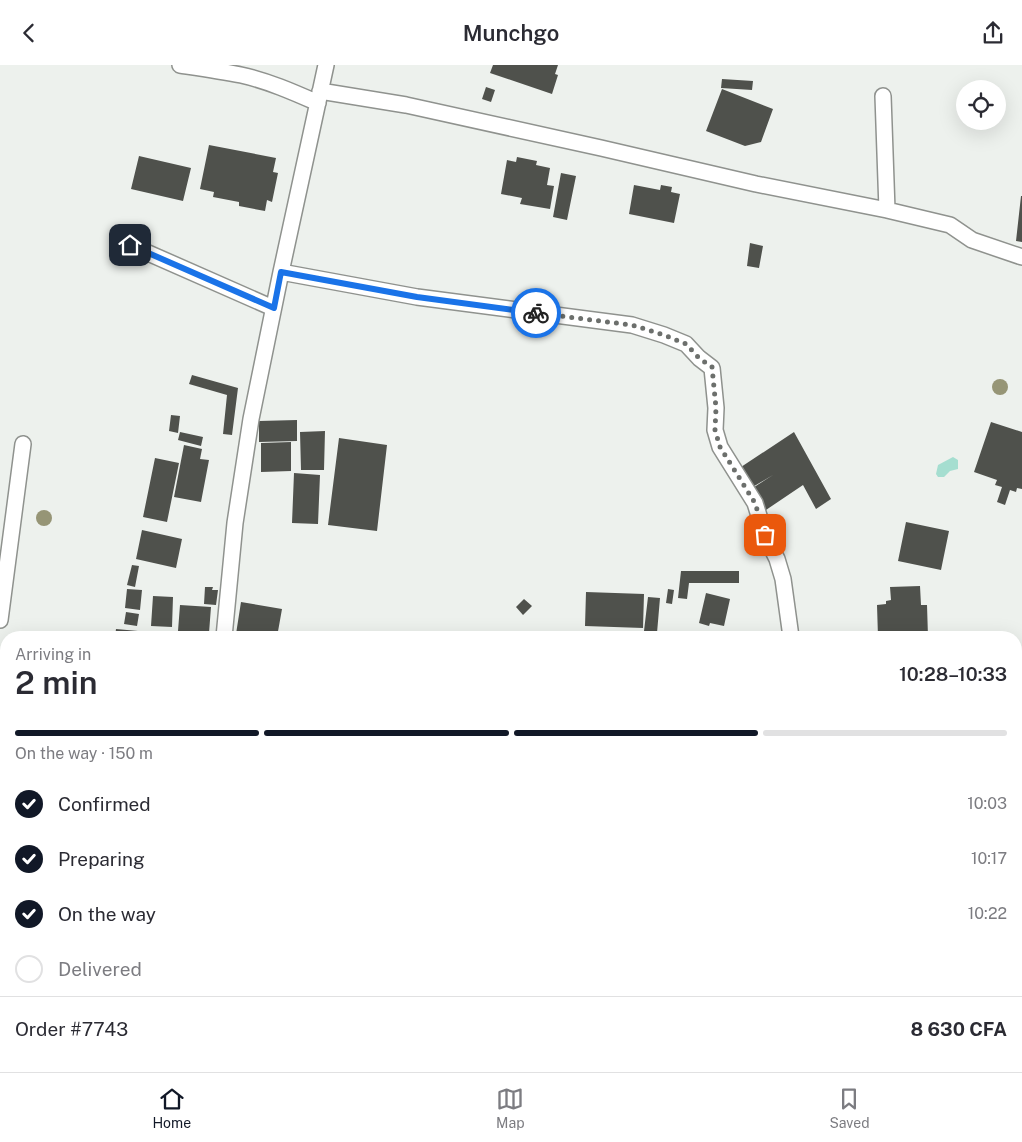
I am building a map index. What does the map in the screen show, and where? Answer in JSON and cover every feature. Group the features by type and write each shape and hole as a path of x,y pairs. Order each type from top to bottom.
{"street":[{"path":"180,65 242,75 292,91 319,97 406,105 756,184 887,210 950,225 972,240 1022,257"},
{"path":"225,631 235,523 251,419 326,65"},
{"path":"883,96 887,210"},
{"path":"130,245 274,308"},
{"path":"281,272 417,297 632,325 686,344 699,358 712,367 716,408 715,430 720,447 755,503 765,535 777,559 783,579 790,631"},
{"path":"0,620 23,445"}],"shaded area":[{"path":"953,457 958,460 958,469 950,471 944,477 938,477 936,474 938,465"}],"building":[{"path":"493,65 558,65 555,74 558,75 552,94 490,73"},
{"path":"722,79 753,81 752,90 721,88"},
{"path":"486,87 495,90 491,102 482,99"},
{"path":"722,89 773,109 761,142 745,146 706,131"},
{"path":"209,145 276,158 273,172 278,173 272,202 267,200 265,211 239,206 239,202 213,197 214,192 200,189"},
{"path":"139,156 191,168 183,201 131,189"},
{"path":"517,157 537,161 536,165 550,168 547,185 554,186 550,209 520,204 522,198 501,194 507,160 516,162"},
{"path":"561,173 576,176 567,220 553,217"},
{"path":"634,185 660,190 661,185 672,187 671,192 680,194 674,223 629,214"},
{"path":"1022,196 1022,242 1016,241"},
{"path":"750,243 763,246 759,268 747,266"},
{"path":"192,375 238,388 232,435 223,434 227,395 189,384"},
{"path":"171,415 180,416 178,433 169,431"},
{"path":"297,420 297,441 259,442 259,421"},
{"path":"991,422 1022,432 1022,489 1017,488 1016,492 1010,490 1005,505 997,502 1002,487 995,485 997,480 974,472"},
{"path":"325,431 324,470 301,470 300,432"},
{"path":"180,432 203,437 201,446 178,440"},
{"path":"794,432 831,499 816,509 803,485 760,514 748,491 773,475 751,488 738,469"},
{"path":"339,438 387,445 377,531 328,525"},
{"path":"291,442 291,471 261,472 261,443"},
{"path":"184,445 202,449 200,459 209,460 201,502 174,497"},
{"path":"155,458 179,463 167,522 143,517"},
{"path":"294,473 320,475 318,524 292,523"},
{"path":"906,522 949,531 941,570 898,561"},
{"path":"142,530 182,539 176,568 136,559"},
{"path":"132,565 139,566 135,587 127,585"},
{"path":"681,571 739,571 739,583 689,583 687,599 678,598"},
{"path":"920,586 921,605 927,605 928,631 878,631 877,605 886,604 886,601 891,600 890,587"},
{"path":"205,587 213,587 212,590 218,590 216,605 204,604"},
{"path":"127,589 142,590 140,610 125,608"},
{"path":"668,589 674,590 672,604 666,603"},
{"path":"586,592 644,594 643,628 585,626"},
{"path":"706,593 730,599 724,626 710,623 709,626 699,623"},
{"path":"153,596 173,597 172,627 151,626"},
{"path":"648,597 660,598 657,631 644,631"},
{"path":"524,599 532,606 523,615 516,607"},
{"path":"241,602 282,609 278,631 236,631"},
{"path":"180,605 211,607 209,631 178,631"},
{"path":"126,612 139,614 137,626 124,624"},
{"path":"116,629 138,631 116,631"}],"way so far":[{"path":"536,313 632,325 686,344 699,358 712,367 716,408 715,430 720,447 755,503 765,535"}],"route":[{"path":"130,245 274,308 281,272 417,297 536,313"}]}
